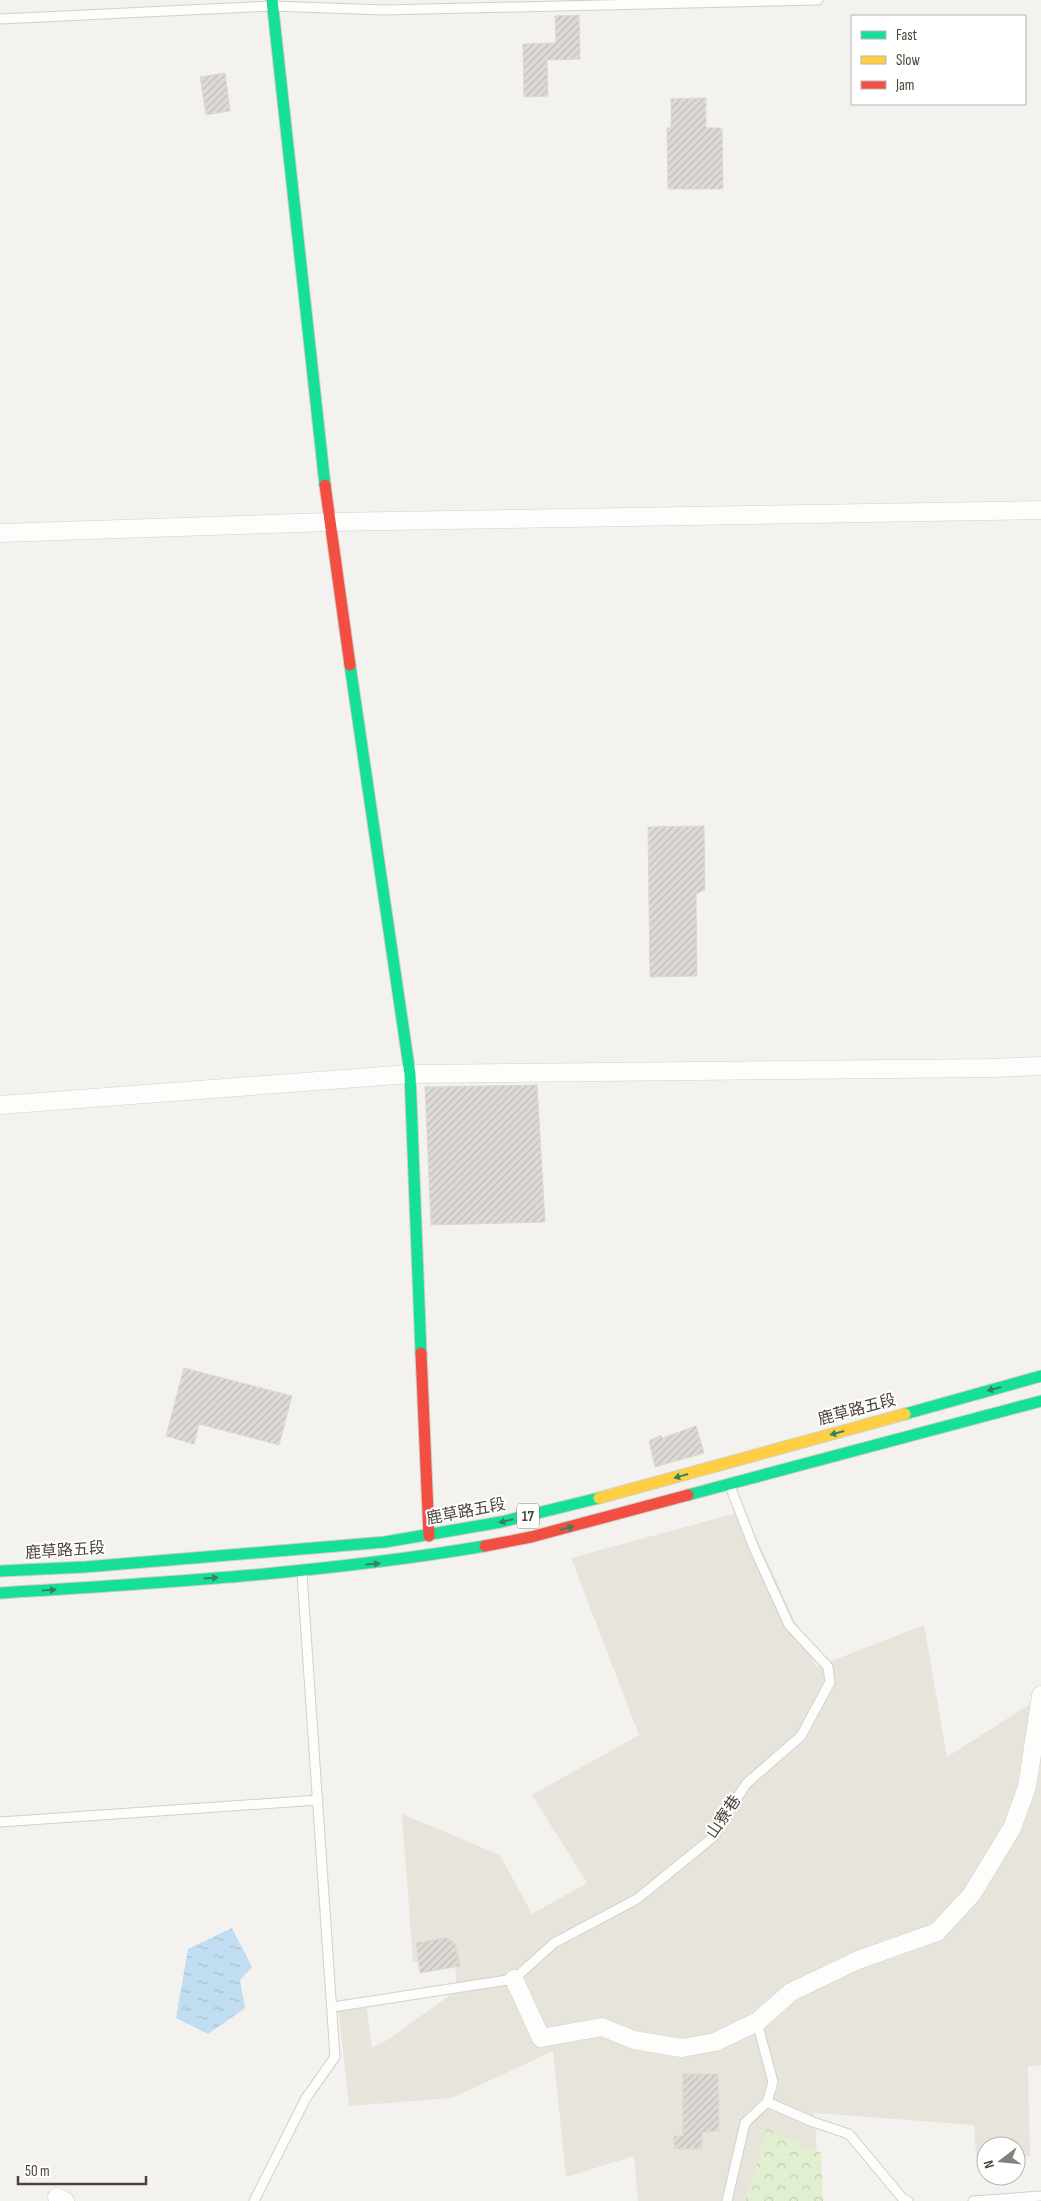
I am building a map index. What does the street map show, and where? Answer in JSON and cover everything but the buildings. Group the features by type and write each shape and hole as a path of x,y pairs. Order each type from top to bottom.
{"main road":[{"path":"272,3 329,522 410,1074 429,1536"},
{"name":"鹿草路五段","path":"0,1592 302,1560 385,1542 429,1536 571,1506 1041,1376"},
{"name":"鹿草路五段","path":"0,1571 95,1566 302,1560 383,1563 531,1537 1041,1401"}],"street":[{"path":"0,532 329,522 1041,510"},
{"path":"0,1105 410,1074 1041,1066"},
{"path":"514,1979 541,2038 602,2027 634,2040 682,2048 715,2042 757,2022 791,1992 858,1960 937,1932 972,1894 1012,1828 1027,1787 1041,1695"}],"lane":[{"path":"0,19 272,3 384,10 818,0"},
{"name":"山寮巷","path":"514,1979 554,1944 637,1899 712,1838 746,1784 801,1736 830,1682 828,1667 789,1625 754,1548 729,1483 724,1464"},
{"path":"254,2201 306,2098 335,2057 302,1560"},
{"path":"0,1822 318,1800"},
{"path":"333,2007 514,1979"},
{"path":"727,2201 745,2123 767,2102 773,2082 757,2022"},
{"path":"767,2102 813,2122 849,2134 903,2199 908,2201"},
{"path":"973,2201 1041,2196"}],"shaded area":[{"path":"744,1511 816,1667 924,1625 947,1757 1041,1697 1041,2065 1028,2067 1030,2156 1026,2156 1026,2136 976,2136 976,2156 974,2125 815,2113 818,2201 638,2201 634,2156 566,2177 553,2051 452,2098 349,2106 338,2007 366,2003 372,2048 389,2039 457,1990 455,1962 413,1962 402,1814 500,1855 532,1914 587,1883 532,1795 639,1735 571,1558"}],"green space":[{"path":"767,2128 821,2153 823,2201 745,2201"}],"water":[{"path":"232,1928 252,1967 240,1980 245,2008 208,2034 176,2018 188,1949"}],"traffic: fast":[{"path":"272,0 325,485"},
{"path":"350,665 410,1074 421,1353"},
{"path":"905,1414 1041,1376"},
{"path":"688,1495 1041,1401"},
{"path":"0,1571 85,1567 385,1542 501,1522 599,1498"},
{"path":"0,1593 243,1576 364,1563 485,1546"}],"traffic: slow":[{"path":"599,1498 905,1414"}],"traffic: jam":[{"path":"325,485 350,665"},
{"path":"421,1353 429,1536"},
{"path":"485,1546 531,1537 688,1495"}]}
